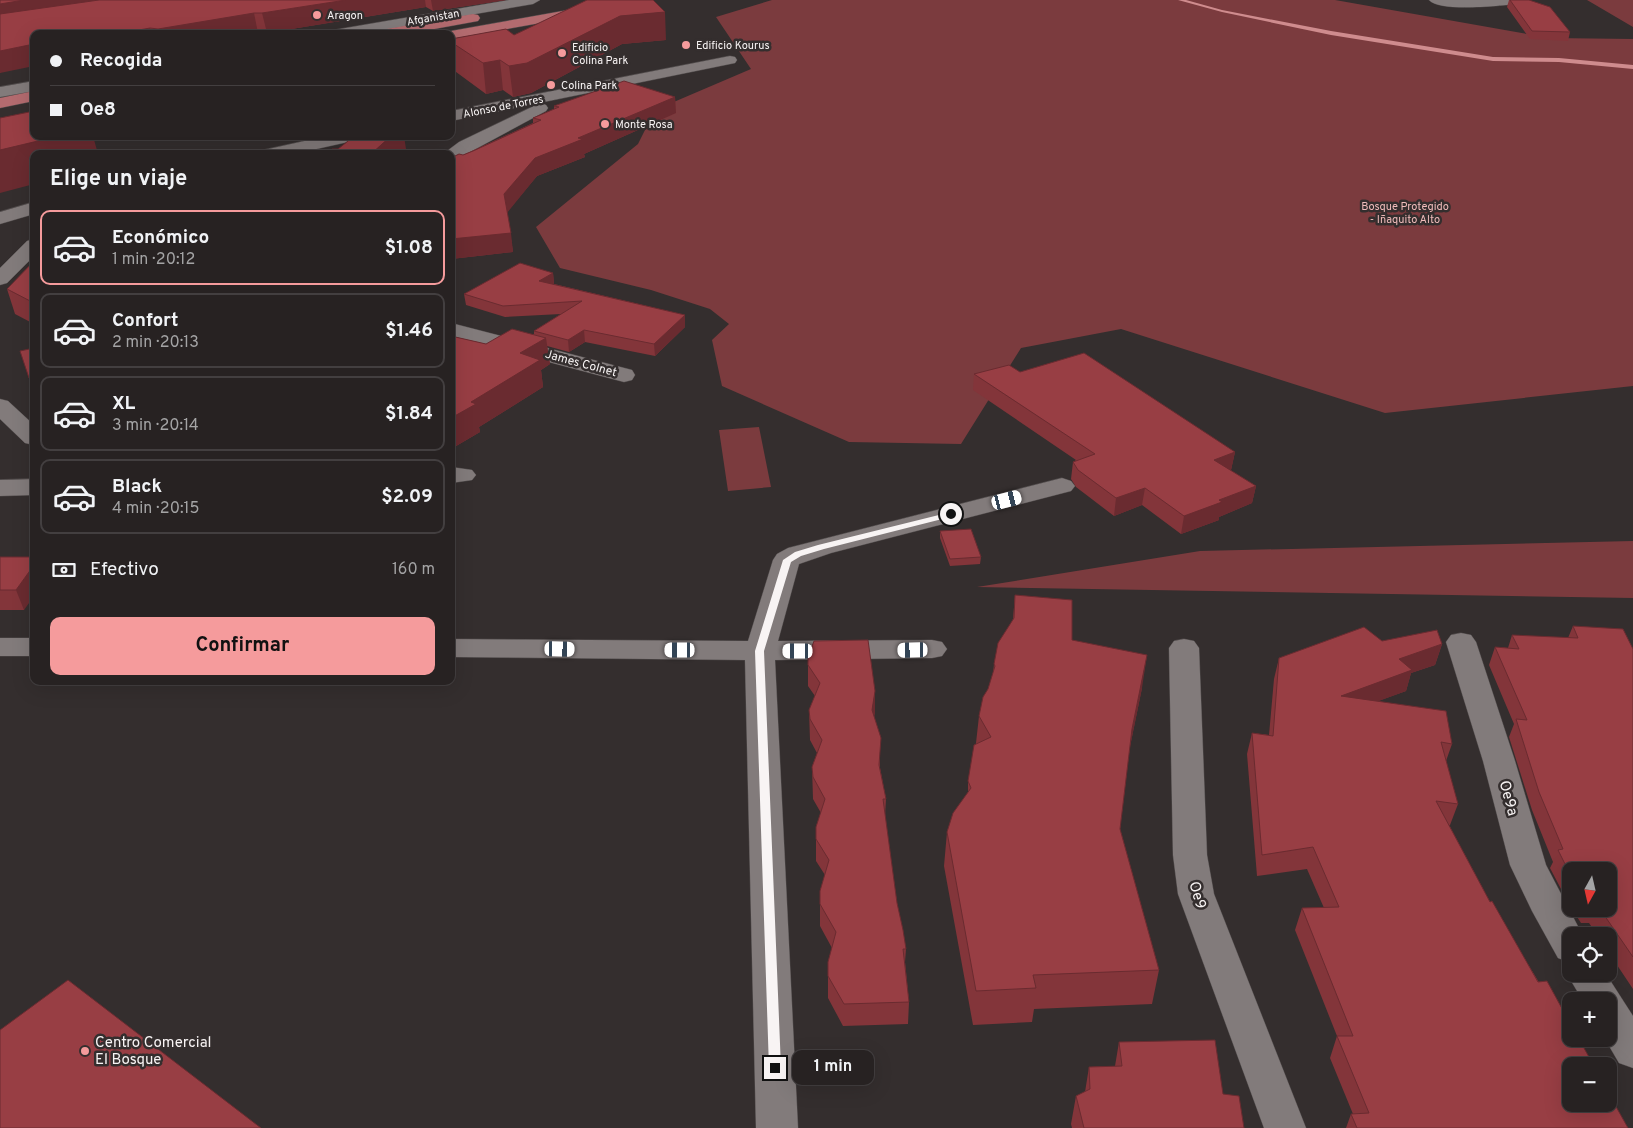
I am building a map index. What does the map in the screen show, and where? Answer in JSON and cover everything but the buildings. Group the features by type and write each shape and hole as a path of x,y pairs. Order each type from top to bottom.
{"main road":[{"path":"404,30 573,0"},
{"path":"455,34 647,0"},
{"path":"0,103 30,97"}],"street":[{"name":"Afganistan","path":"357,30 532,0"},
{"path":"1436,0 1467,4 1519,0"},
{"name":"Alonso de Torres","path":"455,115 730,60"},
{"path":"0,92 30,87"},
{"path":"455,152 570,92"},
{"path":"288,150 334,140"},
{"path":"0,218 30,209"},
{"path":"0,279 30,249"},
{"name":"James Colnet","path":"455,330 624,375"},
{"path":"0,406 30,434"},
{"path":"777,1128 760,651 787,560 798,554 1062,486"},
{"path":"0,488 30,487"},
{"name":"Oe9a","path":"1461,642 1499,761 1528,865 1562,932"},
{"path":"0,647 30,647"},
{"path":"455,648 760,651 932,650"},
{"name":"Oe9","path":"1184,648 1190,855 1196,894 1285,1128"},
{"path":"1617,1024 1633,1051"}],"green space":[{"name":"Bosque Protegido - Iñaquito Alto","path":"772,0 1335,0 1550,38 1633,39 1633,386 1385,413 1121,329 1021,348 961,444 849,442 722,386 712,340 729,324 710,309 651,290 560,268 536,227 638,144 655,110 751,69 716,17"},
{"path":"1587,0 1633,0 1633,27"},
{"path":"759,427 771,487 728,491 719,430"},
{"path":"1633,541 1633,598 977,587 1200,551"}],"waterway":[{"path":"1180,0 1222,11 1331,33 1493,59 1559,60 1633,67"}],"place":[{"name":"Aragon","path":"317,15"},
{"name":"Edificio Kourus","path":"686,45"},
{"name":"Edificio Colina Park","path":"562,53"},
{"name":"Colina Park","path":"551,85"},
{"name":"Monte Rosa","path":"605,124"},
{"name":"Centro Comercial El Bosque","path":"85,1051"}],"route":[{"path":"775,1068 760,651 787,560 798,554 821,547 951,514"}]}
